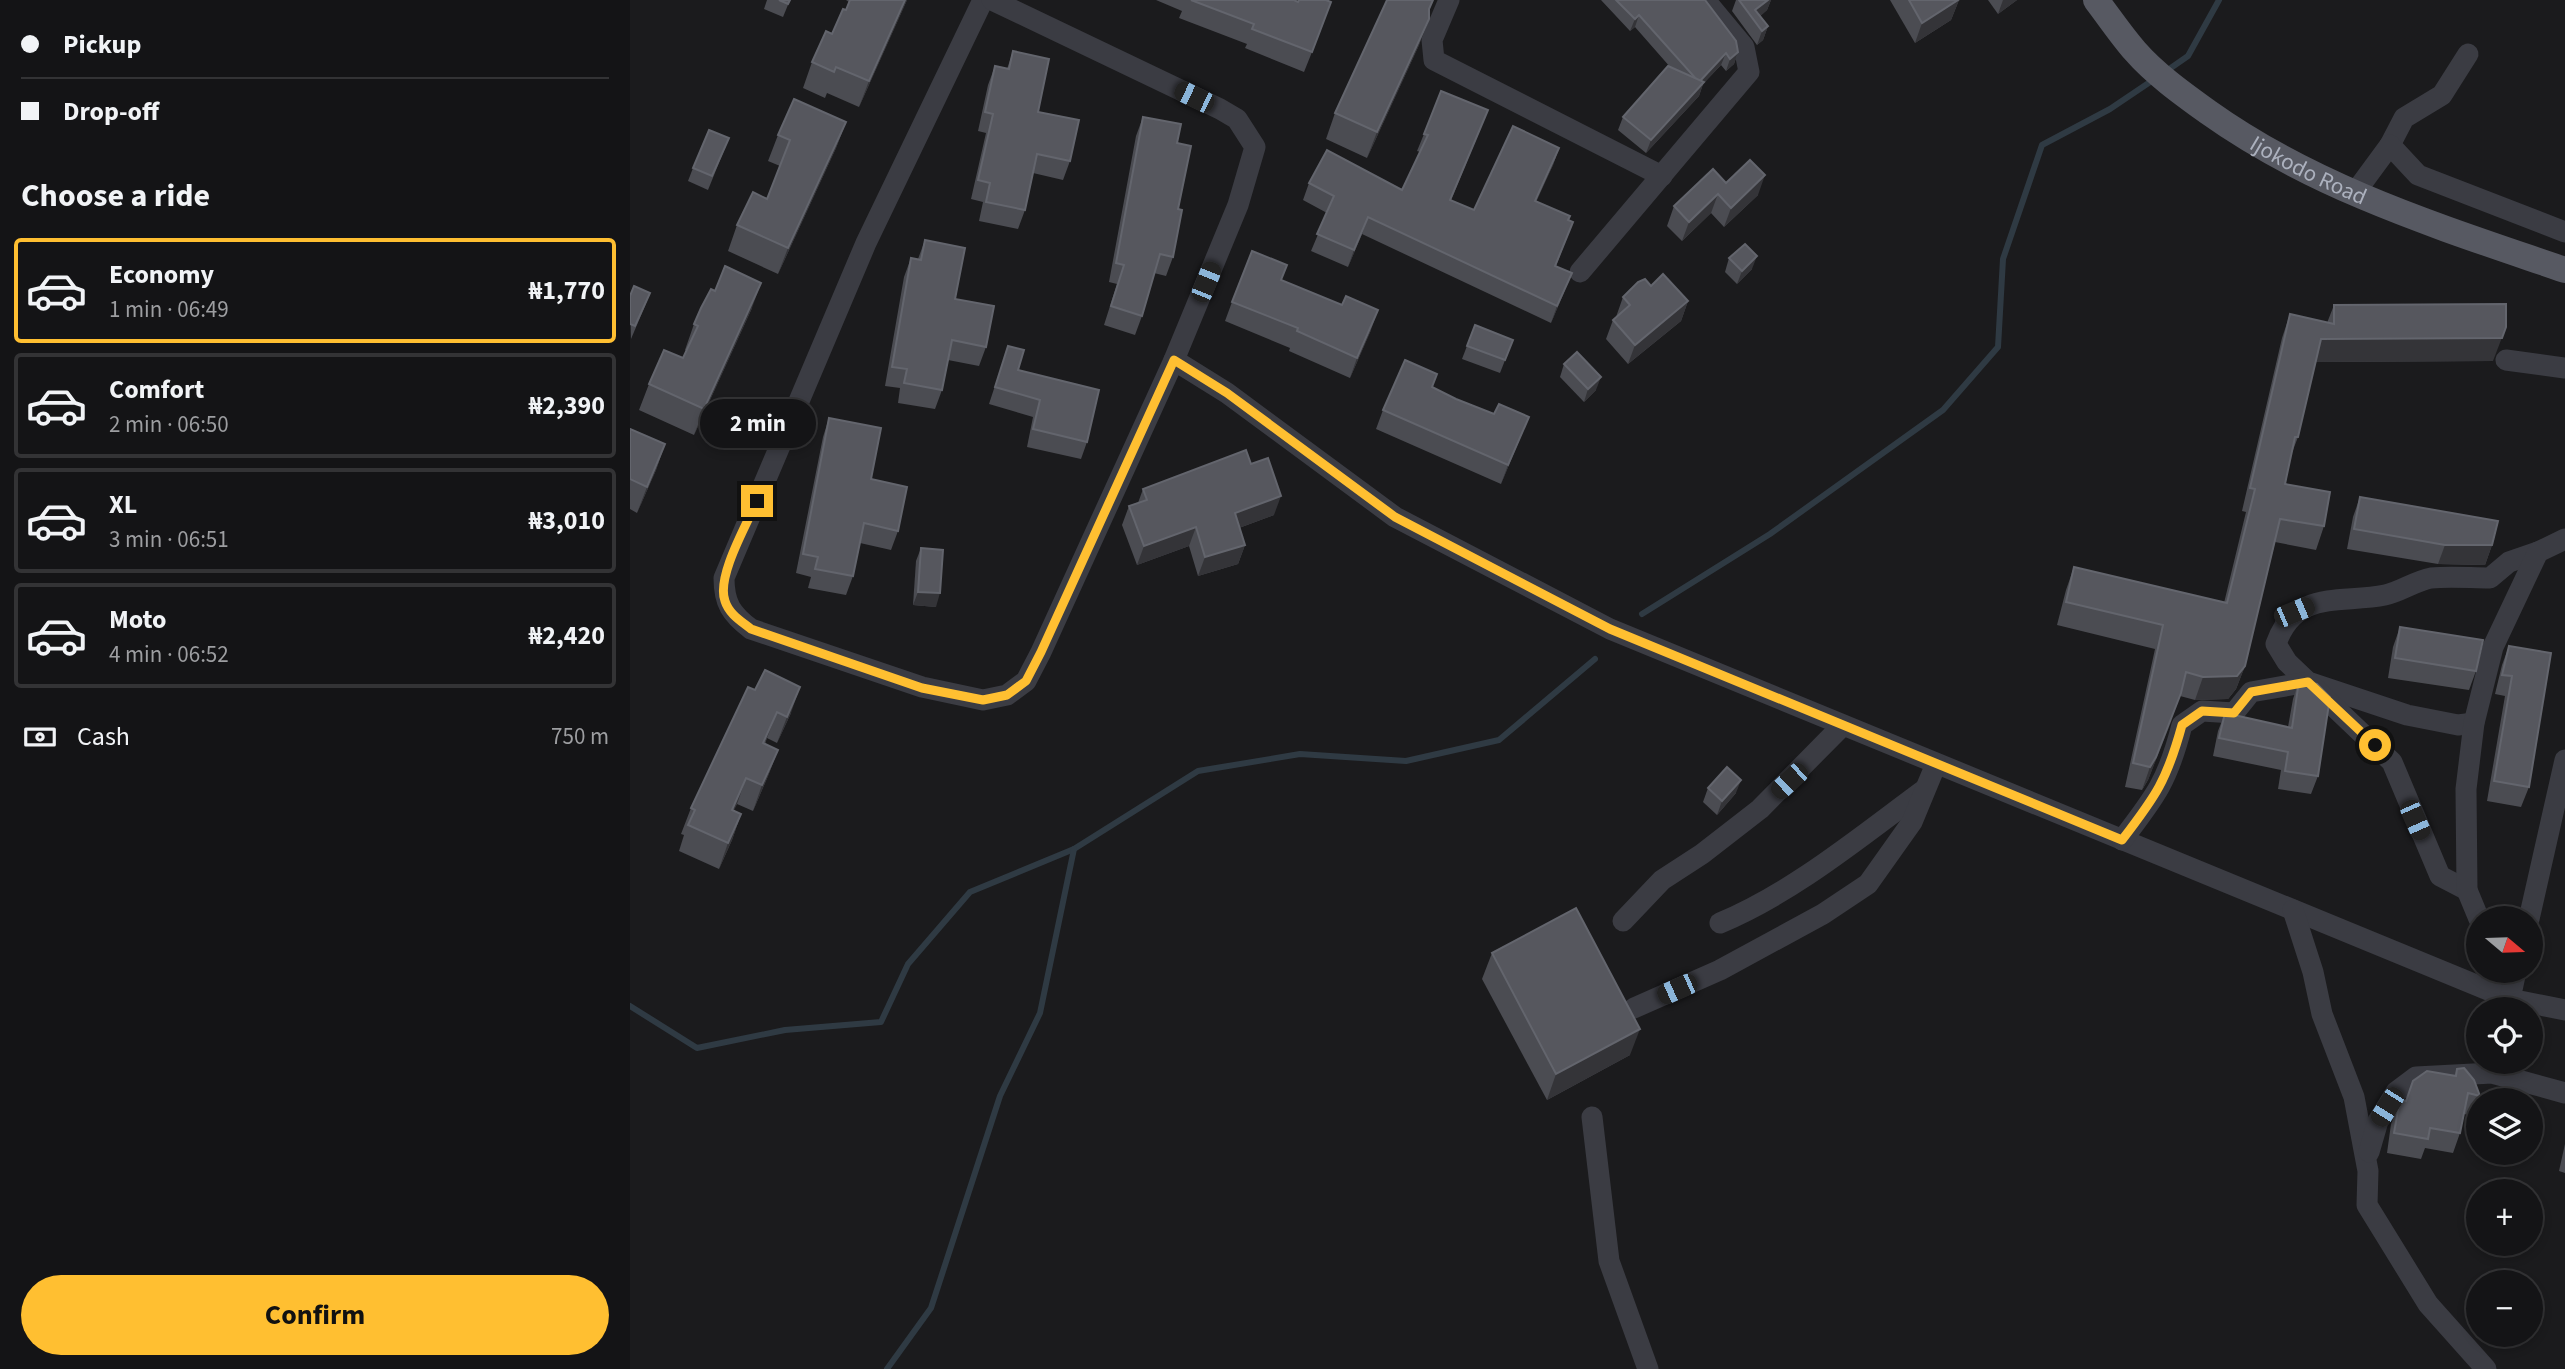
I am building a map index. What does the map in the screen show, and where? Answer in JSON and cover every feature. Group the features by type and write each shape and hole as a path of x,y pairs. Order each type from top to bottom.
{"main road":[{"name":"Ijokodo Road","path":"2096,0 2136,52 2185,95 2240,134 2294,167 2383,207 2565,270"}],"street":[{"path":"983,0 866,243 723,578 724,600 734,617 751,629 922,688 983,700 1007,695 1026,681 1041,652 1174,360 1238,205 1255,147 1237,119 1220,109 992,0"},
{"path":"1449,0 1432,40 1434,60 1662,176"},
{"path":"1580,272 1749,72 1744,47 1705,0"},
{"path":"2354,194 2390,145 2404,118 2442,96 2468,54"},
{"path":"2390,145 2418,175 2565,232"},
{"path":"1174,360 1227,393 1395,517 1610,629 2505,997"},
{"path":"2506,360 2565,368"},
{"path":"2467,890 2440,876 2392,762 2287,662 2276,644 2281,629 2294,612 2324,600 2386,595 2429,578 2490,578 2509,562 2565,539"},
{"path":"2474,906 2467,890 2466,789 2474,723 2493,647 2538,552"},
{"path":"2122,840 2160,790 2171,765 2182,725 2202,711 2234,713 2251,692 2308,682 2407,715 2458,725 2474,723"},
{"path":"1623,921 1662,880 1702,854 1760,809 1842,726"},
{"path":"2532,906 2565,760"},
{"path":"1634,1008 1720,970 1822,914 1868,884 1912,822 1936,764"},
{"path":"1720,923 1741,914 1823,863 1926,788"},
{"path":"2293,910 2313,972 2322,1014 2354,1097 2367,1159 2367,1205 2383,1235 2428,1304 2486,1369"},
{"path":"2543,1006 2565,1010"},
{"path":"2367,1159 2378,1121 2396,1092 2416,1077 2492,1073 2565,1093"},
{"path":"1592,1117 1609,1261 1648,1369"}],"building":[{"path":"850,0 905,0 869,81 836,67 834,72 812,62 826,31 832,34"},
{"path":"1191,0 1331,2 1312,52 1252,29 1254,24"},
{"path":"1387,0 1433,0 1429,19 1377,132 1335,113"},
{"path":"1616,0 1705,0 1736,41 1738,52 1730,59 1726,53 1700,81 1697,80 1639,15 1635,19"},
{"path":"1739,0 1768,0 1755,10 1768,26 1762,31"},
{"path":"1909,0 1958,0 1922,23"},
{"path":"1013,51 1049,59 1038,112 1079,120 1070,161 1037,154 1025,210 986,202 990,183 978,180 993,114 985,112 995,66 1009,69"},
{"path":"1668,66 1704,82 1651,140 1623,117"},
{"path":"1441,91 1488,110 1450,200 1474,210 1513,126 1559,148 1535,201 1570,216 1568,220 1573,222 1555,266 1572,273 1557,306 1368,217 1354,250 1317,234 1334,196 1309,183 1327,150 1402,190 1428,135 1424,134"},
{"path":"794,99 846,122 788,248 737,225 753,192 767,199 790,140 778,135"},
{"path":"1143,117 1181,124 1177,143 1191,146 1178,209 1182,210 1173,257 1160,254 1142,316 1111,306 1124,265 1116,263"},
{"path":"709,130 729,138 712,176 693,168"},
{"path":"1750,160 1765,175 1731,208 1718,194 1689,222 1674,206 1713,169 1726,183"},
{"path":"925,240 965,248 955,299 994,306 986,347 952,340 942,390 904,383 907,369 892,367 911,258 921,260"},
{"path":"1745,244 1757,256 1742,271 1729,258"},
{"path":"1252,251 1287,265 1281,280 1342,305 1346,296 1378,310 1357,358 1297,331 1298,328 1232,302"},
{"path":"725,266 761,283 704,409 649,384 664,350 683,358 698,326 694,324 701,308 711,289 715,291"},
{"path":"1663,274 1688,301 1635,345 1613,320 1630,305 1623,297 1638,282 1645,279 1651,286"},
{"path":"634,286 650,293 635,326 630,324 630,296"},
{"path":"2506,304 2506,327 2502,338 2321,339 2285,484 2330,492 2324,526 2280,519 2245,666 2237,676 2203,677 2186,672 2181,693 2156,757 2150,767 2133,763 2163,625 2066,602 2074,567 2227,603 2255,489 2250,488 2290,314 2334,324 2334,305"},
{"path":"1475,325 1513,340 1505,360 1467,346"},
{"path":"1008,346 1024,350 1018,370 1099,390 1087,442 1033,429 1040,400 995,387"},
{"path":"1577,352 1601,377 1588,389 1564,364"},
{"path":"1405,360 1437,374 1432,387 1456,399 1494,414 1499,404 1529,417 1508,465 1383,410"},
{"path":"829,418 881,428 871,479 907,487 898,531 864,523 853,576 815,569 818,557 803,554"},
{"path":"630,429 665,444 647,487 630,479"},
{"path":"1246,450 1251,464 1268,458 1281,496 1235,513 1245,545 1205,557 1196,527 1144,546 1129,506 1147,500 1143,489"},
{"path":"2360,497 2498,521 2492,545 2445,545 2354,529"},
{"path":"921,548 943,550 940,593 918,592"},
{"path":"2400,627 2483,640 2476,671 2395,658"},
{"path":"2509,646 2551,653 2529,787 2494,781 2512,676 2502,675"},
{"path":"765,670 800,687 787,717 777,712 763,743 778,750 762,785 746,778 732,810 741,814 728,843 688,825 695,810 691,808 748,687 755,690"},
{"path":"2299,681 2317,684 2330,697 2318,776 2285,771 2288,752 2219,738 2225,713 2292,728"},
{"path":"1727,767 1741,780 1722,801 1708,788"},
{"path":"1576,908 1640,1029 1556,1074 1492,953"},
{"path":"2464,1068 2477,1088 2466,1088 2460,1133 2430,1128 2428,1139 2394,1133 2399,1104 2401,1100 2406,1101 2413,1081 2427,1071 2456,1076 2457,1069"}],"waterway":[{"path":"2165,72 2188,56 2219,0"},
{"path":"1642,614 1770,534 1943,410 1998,347 2003,259 2042,145 2110,109 2153,80"},
{"path":"630,1006 697,1048 785,1030 881,1022 908,964 970,892 1074,849 1198,771 1300,754 1406,761 1499,740 1595,659"},
{"path":"887,1369 931,1308 1000,1096 1040,1013 1074,849"}],"route":[{"path":"757,501 723,578 724,600 734,617 751,629 922,688 983,700 1007,695 1026,681 1041,652 1112,491 1174,360 1227,393 1395,517 1610,629 1653,649 2122,840 2160,790 2171,765 2182,725 2202,711 2234,713 2251,692 2308,682 2342,711 2375,745"}]}
